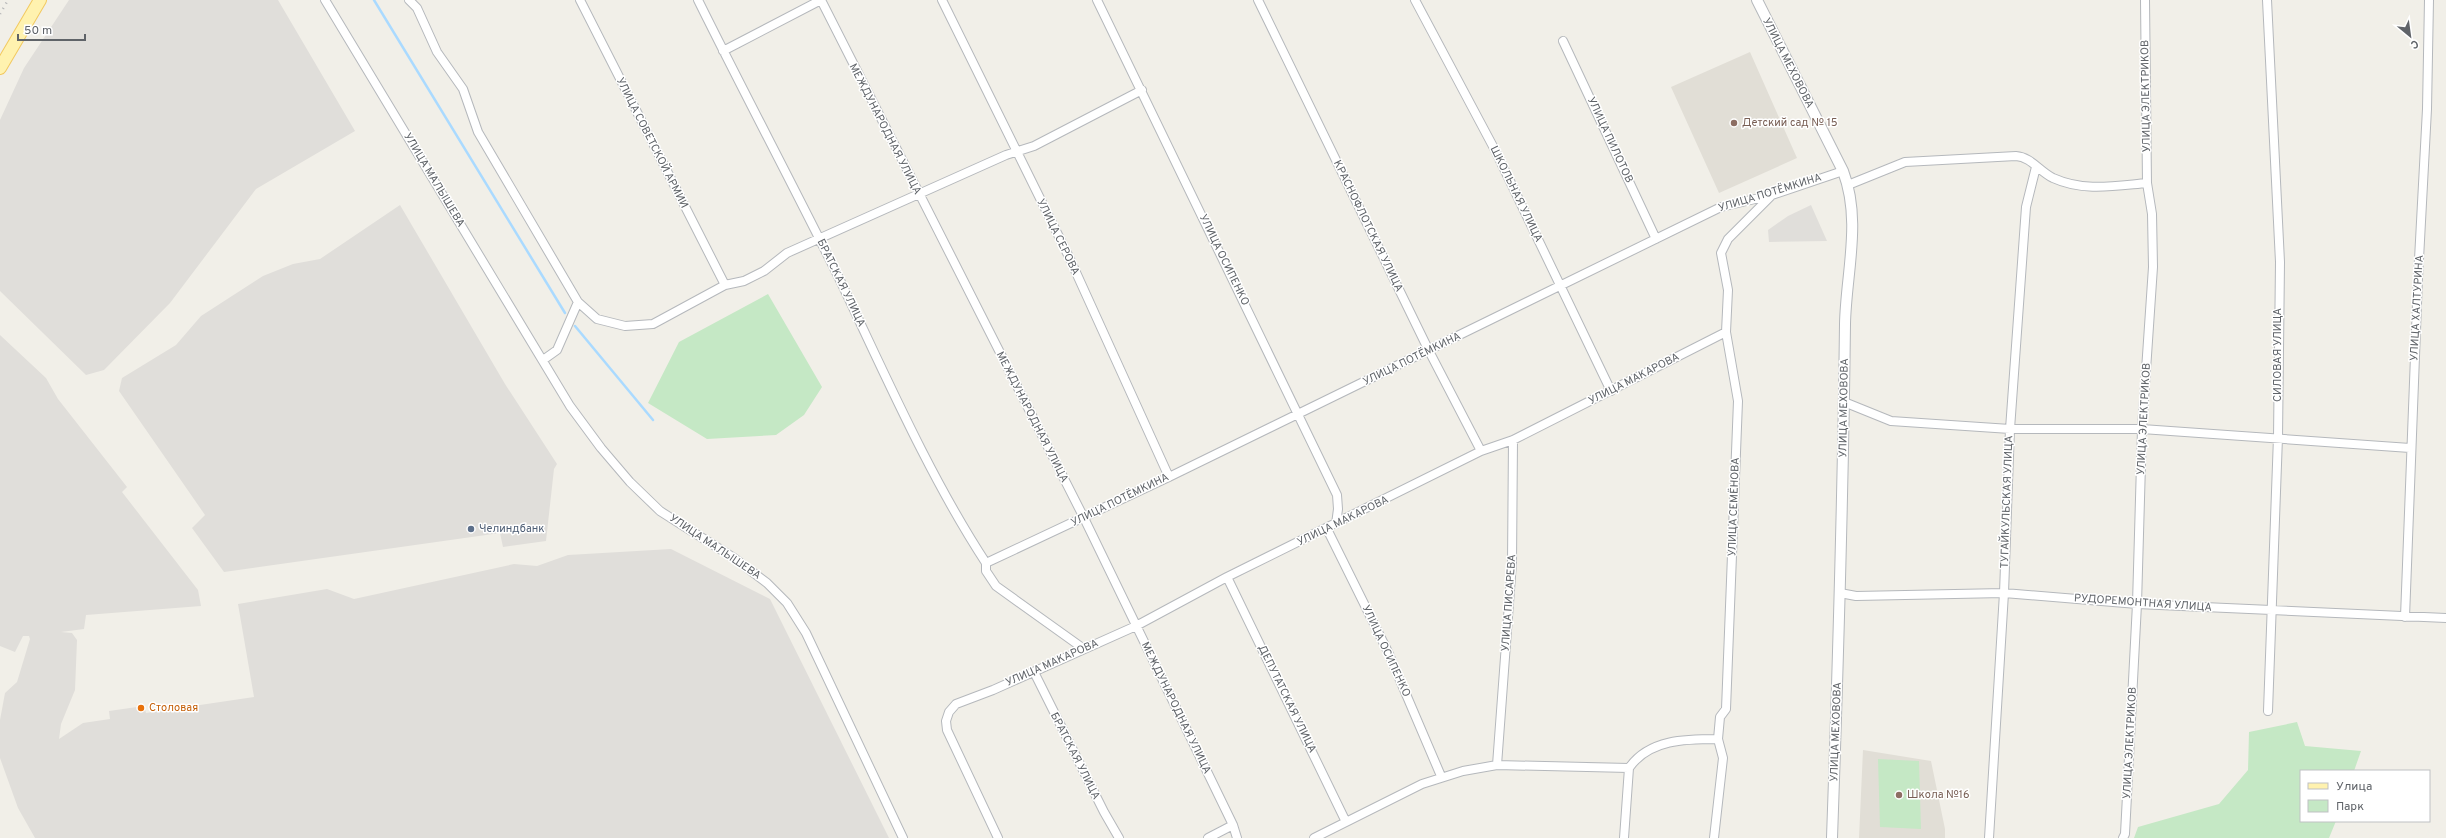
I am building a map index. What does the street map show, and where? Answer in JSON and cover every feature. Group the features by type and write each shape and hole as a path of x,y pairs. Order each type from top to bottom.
{"main road":[{"path":"0,68 40,0"}],"street":[{"name":"УЛИЦА МАЛЫШЕВА","path":"325,0 570,406 601,448 630,482 660,511 734,558 767,582 787,603 809,640 903,838"},
{"path":"409,0 417,8 437,52 463,90 478,132 578,302 597,319 625,326 653,324 725,285 744,281 764,271 787,253 919,196 1017,151 1034,146 1142,90"},
{"name":"УЛИЦА СОВЕТСКОЙ АРМИИ","path":"580,0 725,285"},
{"name":"БРАТСКАЯ УЛИЦА","path":"698,0 819,238 899,402 968,535 986,563 986,571 996,586 1084,649"},
{"path":"723,51 821,0"},
{"name":"МЕЖДУНАРОДНАЯ УЛИЦА","path":"821,0 919,196 1084,518 1233,825 1237,838"},
{"name":"УЛИЦА СЕРОВА","path":"942,0 1068,257 1169,477"},
{"name":"УЛИЦА ОСИПЕНКО","path":"1098,0 1336,495 1338,509 1336,524"},
{"name":"КРАСНОФЛОТСКАЯ УЛИЦА","path":"1258,0 1429,351 1481,451"},
{"name":"ШКОЛЬНАЯ УЛИЦА","path":"1414,0 1496,152 1611,391"},
{"name":"УЛИЦА МЕХОВОВА","path":"1757,0 1843,172 1848,184 1853,219 1845,318 1840,593 1832,838"},
{"name":"УЛИЦА ЭЛЕКТРИКОВ","path":"2123,838 2126,834 2137,604 2142,429 2153,267 2152,214 2147,183 2145,0"},
{"name":"СИЛОВАЯ УЛИЦА","path":"2267,0 2280,262 2278,437 2268,711"},
{"name":"УЛИЦА ХАЛТУРИНА","path":"2405,617 2410,448 2427,109 2429,0"},
{"name":"УЛИЦА ПИЛОТОВ","path":"1563,41 1656,239"},
{"path":"1848,184 1905,162 2016,156 2029,160 2036,167 2051,177 2082,187 2096,188 2147,183"},
{"name":"ТУГАЙКУЛЬСКАЯ УЛИЦА","path":"1989,838 2004,593 2010,429 2026,207 2036,167"},
{"name":"УЛИЦА ПОТЁМКИНА","path":"986,563 1169,477 1721,207 1772,195 1794,186 1843,172"},
{"name":"УЛИЦА СЕМЁНОВА","path":"1714,838 1722,758 1718,739 1720,717 1726,709 1738,401 1726,332 1728,290 1722,253 1728,239 1772,195"},
{"path":"543,360 557,350 578,302"},
{"name":"УЛИЦА МАКАРОВА","path":"998,838 947,730 946,721 949,712 956,704 1034,672 1136,626 1227,577 1327,529 1481,451 1513,440 1726,332"},
{"path":"1844,402 1891,420 2010,429 2142,429 2278,437 2410,448"},
{"name":"УЛИЦА ПИСАРЕВА","path":"1497,765 1512,563 1513,440"},
{"name":"УЛИЦА ОСИПЕНКО","path":"1327,529 1388,652 1441,776"},
{"name":"ДЕПУТАТСКАЯ УЛИЦА","path":"1227,577 1346,822"},
{"name":"РУДОРЕМОНТНАЯ УЛИЦА","path":"1840,593 1856,596 2004,593 2137,604 2446,618"},
{"name":"БРАТСКАЯ УЛИЦА","path":"1034,672 1104,812 1119,838"},
{"path":"1624,838 1629,768 1637,756 1652,748 1683,740 1718,739"},
{"path":"1314,838 1441,776 1497,765 1629,768"},
{"path":"1208,838 1233,825"}],"shaded area":[{"path":"69,0 278,0 355,131 256,189 170,303 104,370 86,375 0,291 0,120 24,68"},
{"name":"Детский сад № 15","path":"1750,52 1797,158 1719,193 1671,87"},
{"path":"400,205 505,384 557,464 554,469 546,541 503,547 500,533 224,572 192,528 205,515 119,391 122,378 176,345 201,316 263,276 293,264 320,259"},
{"path":"1811,205 1827,241 1769,242 1768,230 1788,216"},
{"path":"0,335 46,378 58,399 127,487 122,492 198,590 201,606 86,615 84,629 61,632 72,633 77,640 75,690 61,724 59,739 83,723 110,719 109,711 144,706 146,713 254,697 238,604 327,589 354,599 514,564 537,566 568,555 671,549 770,599 889,838 35,838 18,808 0,758 0,720 5,693 17,682 30,639 29,636 23,636 15,652 0,646"},
{"name":"Школа №16","path":"1863,750 1931,761 1945,829 1945,838 1859,838"}],"green space":[{"path":"768,294 822,387 804,415 776,435 707,439 648,403 679,342"},
{"path":"2297,722 2305,746 2361,751 2354,770 2300,770 2300,822 2336,822 2329,838 2134,838 2138,827 2219,804 2248,770 2249,732"},
{"path":"1878,759 1919,761 1921,829 1880,827"}],"waterway":[{"path":"374,0 565,313"},
{"path":"575,326 653,420"}],"railway":[{"path":"0,14 8,0"}],"place":[{"name":"Детский сад № 15","path":"1734,123"},
{"name":"Челиндбанк","path":"471,529"},
{"name":"Столовая","path":"141,708"},
{"name":"Школа №16","path":"1899,795"}]}
